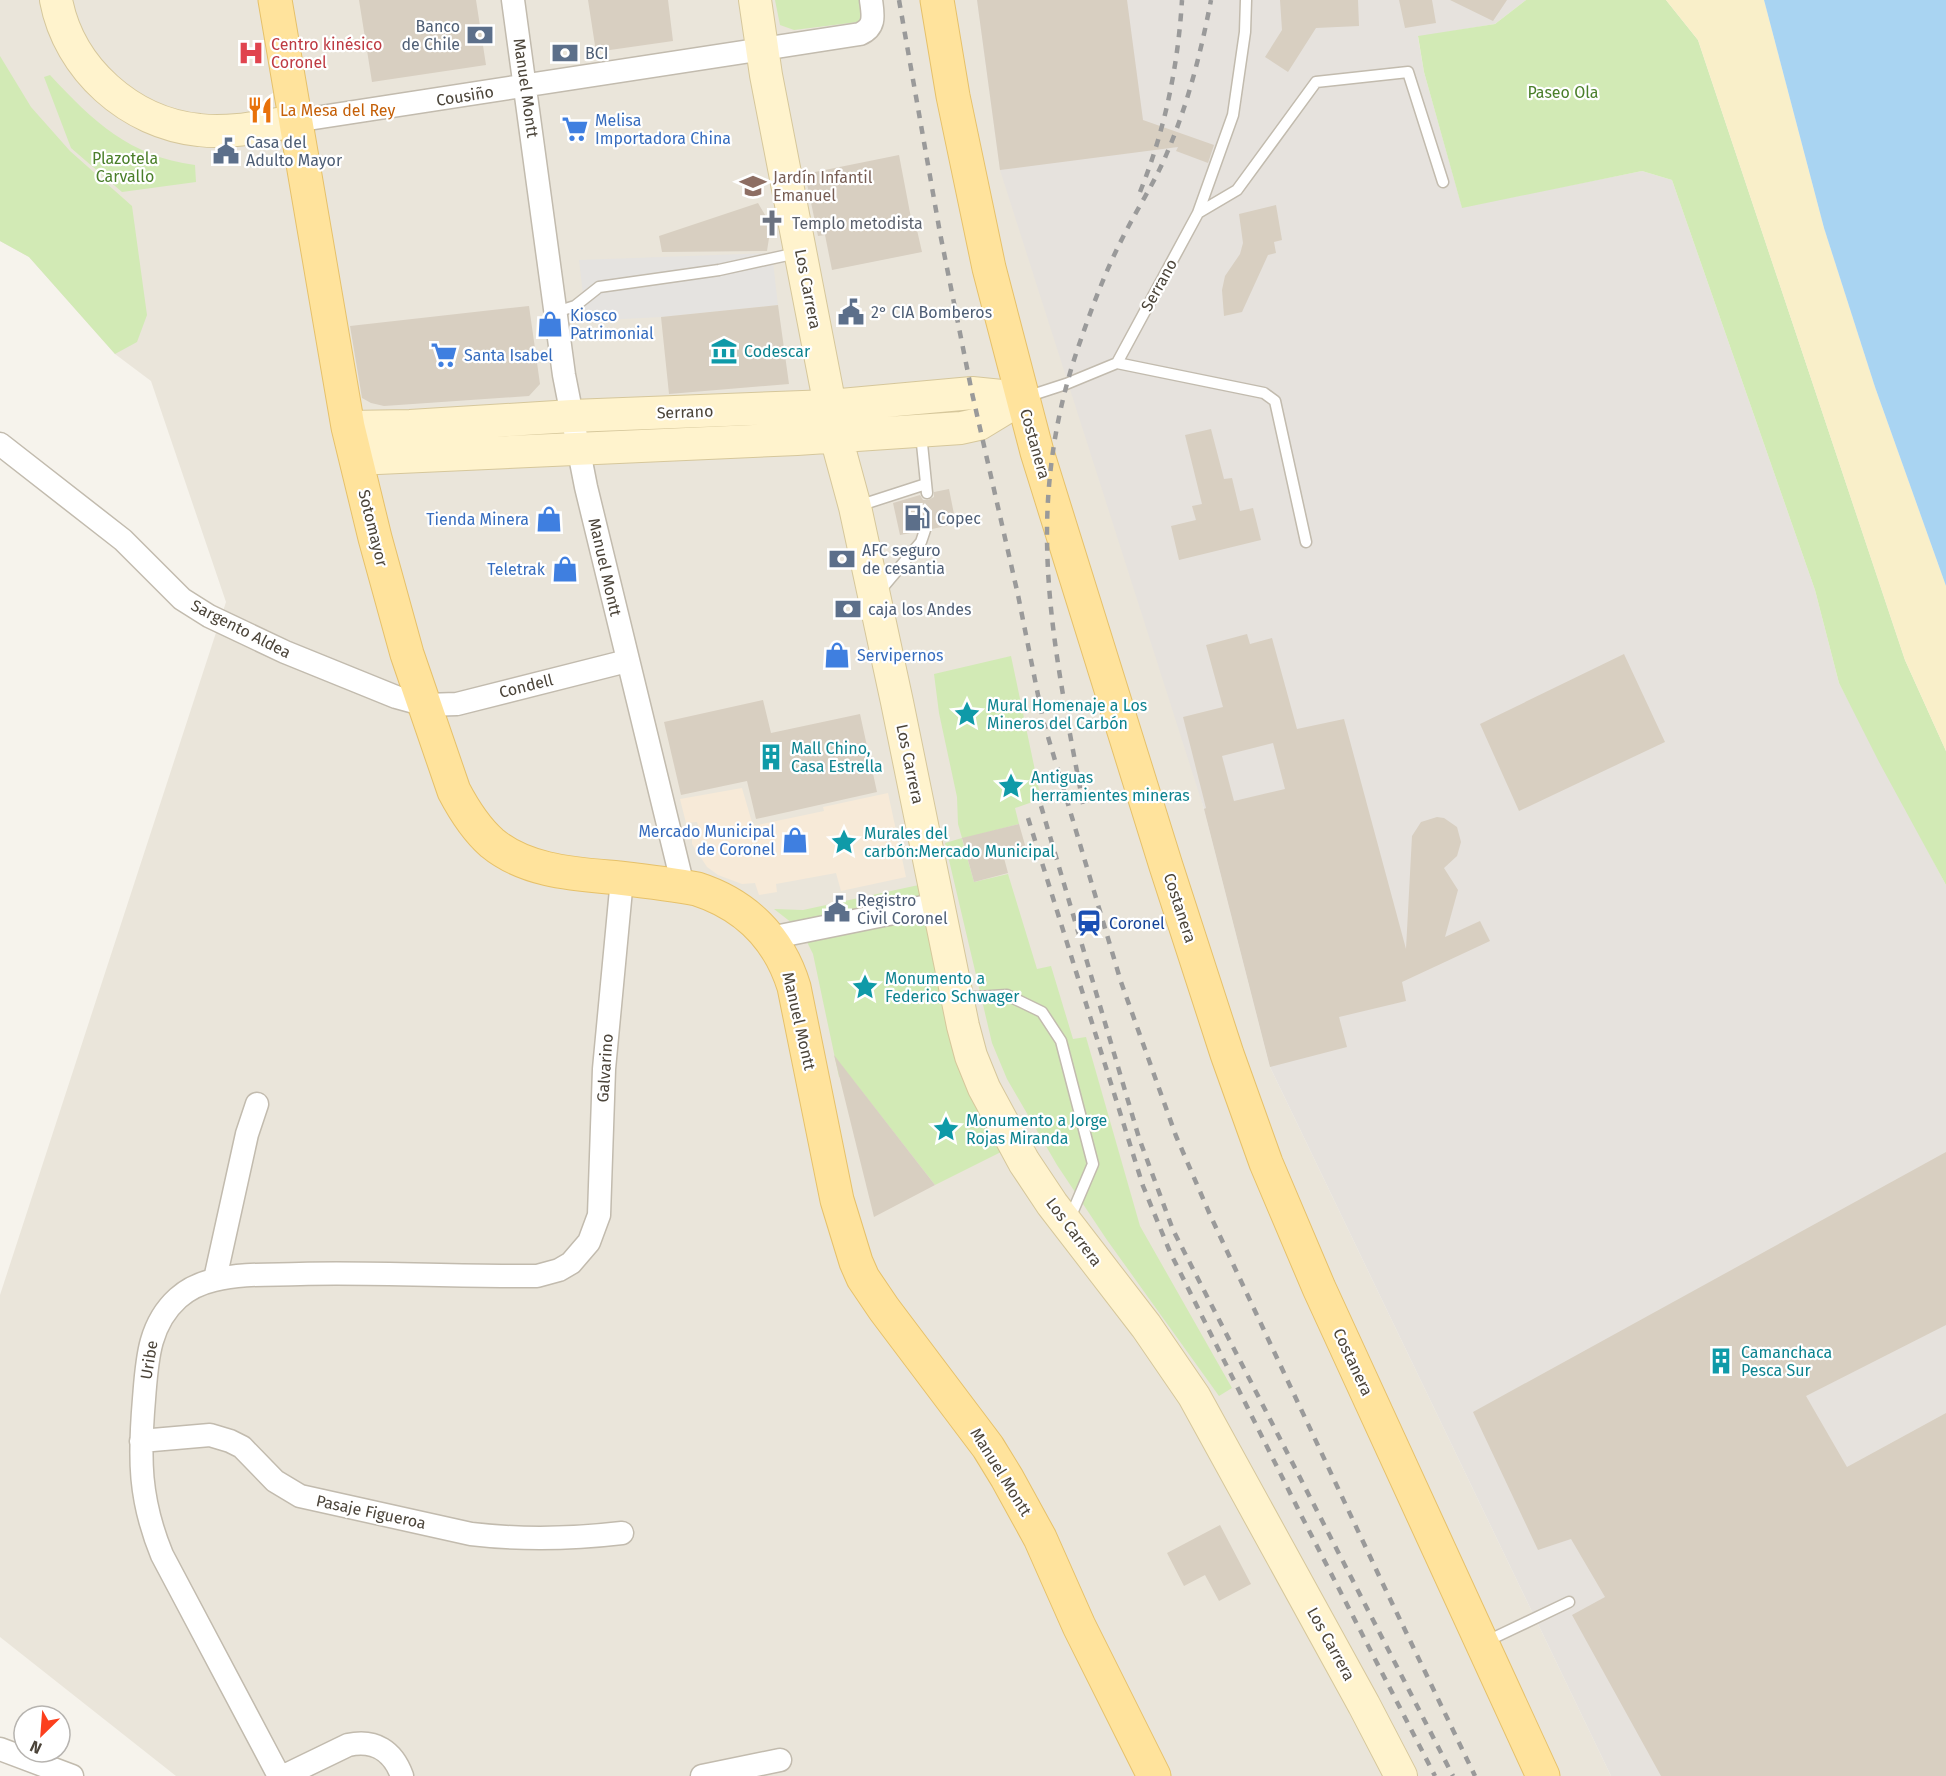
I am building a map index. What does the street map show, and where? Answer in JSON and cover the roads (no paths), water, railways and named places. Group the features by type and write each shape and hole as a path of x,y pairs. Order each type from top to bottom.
{"main road":[{"name":"Cousiño","path":"56,0 65,31 85,66 109,91 129,106 165,123 201,131 250,128 295,121"},
{"name":"Sotomayor","path":"274,0 348,427 407,654 454,791 477,828 493,843 522,861 540,867 579,874 682,886"},
{"name":"Los Carrera","path":"755,0 762,50 836,437 855,507 971,1056 984,1088 1024,1162 1067,1224 1146,1326 1194,1396 1401,1776"},
{"name":"Costanera","path":"937,0 989,268 1022,398 1048,491 1227,1054 1266,1163 1319,1288 1543,1776"},
{"name":"Serrano","path":"348,427 830,406 972,393 1022,398"},
{"name":"Serrano","path":"356,459 836,437 961,428 979,424 1022,398"},
{"name":"Manuel Montt","path":"682,886 705,891 728,901 757,923 770,938 789,970 837,1200 863,1278 988,1447 1007,1478 1040,1538 1079,1626 1154,1776"}],"street":[{"name":"Manuel Montt","path":"513,0 572,416 627,661 682,886"},
{"name":"Cousiño","path":"295,121 860,34 871,26 874,19 871,0"},
{"name":"Sargento Aldea","path":"0,444 123,540 182,599 209,616 285,652 396,697 425,705"},
{"name":"Condell","path":"425,705 457,704 627,661"},
{"name":"Galvarino","path":"581,1253 592,1235 599,1215 604,1069 622,879"},
{"path":"770,938 938,904"},
{"path":"215,1280 247,1134 257,1104"},
{"name":"Uribe","path":"279,1776 162,1555 144,1498 141,1441 147,1363 153,1333 160,1319 179,1298 196,1287 215,1280 240,1276 340,1273 537,1276 559,1270 581,1253"},
{"name":"Pasaje Figueroa","path":"141,1441 210,1435 221,1437 242,1447 275,1481 300,1497 471,1534 550,1539 622,1533"},
{"path":"284,1776 348,1745 368,1743 386,1751 393,1757 402,1776"},
{"path":"0,1749 72,1776"},
{"path":"702,1776 780,1761"}],"lane":[{"name":"Serrano","path":"1022,398 1066,384 1117,363 1198,213 1233,115 1245,32 1246,0"},
{"path":"1198,213 1237,190 1316,82 1408,72 1443,182"},
{"path":"556,312 575,306 599,287 719,270 801,252"},
{"path":"1117,363 1264,393 1275,401 1305,542"},
{"path":"855,507 926,489 921,430"},
{"path":"874,598 921,542 925,530"},
{"path":"957,998 1007,995 1042,1012 1061,1041 1093,1164 1067,1224"},
{"path":"1482,1643 1569,1602"}],"water":[{"path":"1764,0 1946,0 1946,586 1875,387 1824,228"}],"railway":[{"path":"899,0 940,233 972,393 1018,595 1043,720 1121,982 1176,1136 1211,1217 1475,1776"},
{"path":"1140,192 1157,145 1169,98 1182,0"},
{"path":"1083,804 1059,670 1050,602 1047,534 1049,485 1055,437 1072,365 1100,289 1123,237 1162,164 1175,134 1188,97 1211,0"},
{"path":"1041,806 1139,1138 1173,1230 1453,1776"},
{"path":"1028,818 1143,1186 1170,1252 1435,1776"}],"place":[{"name":"Banco de Chile","path":"480,35"},
{"name":"Centro kinésico Coronel","path":"251,53"},
{"name":"BCI","path":"565,53"},
{"name":"La Mesa del Rey","path":"260,110"},
{"name":"Melisa Importadora China","path":"575,129"},
{"name":"Casa del Adulto Mayor","path":"226,151"},
{"name":"Jardín Infantil Emanuel","path":"753,186"},
{"name":"Templo metodista","path":"772,223"},
{"name":"2° CIA Bomberos","path":"851,312"},
{"name":"Kiosco Patrimonial","path":"550,324"},
{"name":"Codescar","path":"724,351"},
{"name":"Santa Isabel","path":"444,355"},
{"name":"Copec","path":"917,518"},
{"name":"Tienda Minera","path":"549,519"},
{"name":"AFC seguro de cesantia","path":"842,559"},
{"name":"Teletrak","path":"565,569"},
{"name":"caja los Andes","path":"848,609"},
{"name":"Servipernos","path":"837,655"},
{"name":"Mural Homenaje a Los Mineros del Carbón","path":"967,714"},
{"name":"Mall Chino, Casa Estrella","path":"771,757"},
{"name":"Antiguas herramientes mineras","path":"1011,786"},
{"name":"Mercado Municipal de Coronel","path":"795,840"},
{"name":"Murales del carbón:Mercado Municipal","path":"844,842"},
{"name":"Registro Civil Coronel","path":"837,909"},
{"name":"Coronel","path":"1089,923"},
{"name":"Monumento a Federico Schwager","path":"865,987"},
{"name":"Monumento a Jorge Rojas Miranda","path":"946,1129"},
{"name":"Camanchaca Pesca Sur","path":"1721,1361"}],"park label":[{"name":"Paseo Ola","path":"1563,92"},
{"name":"Plazotela Carvallo","path":"125,167"}]}
